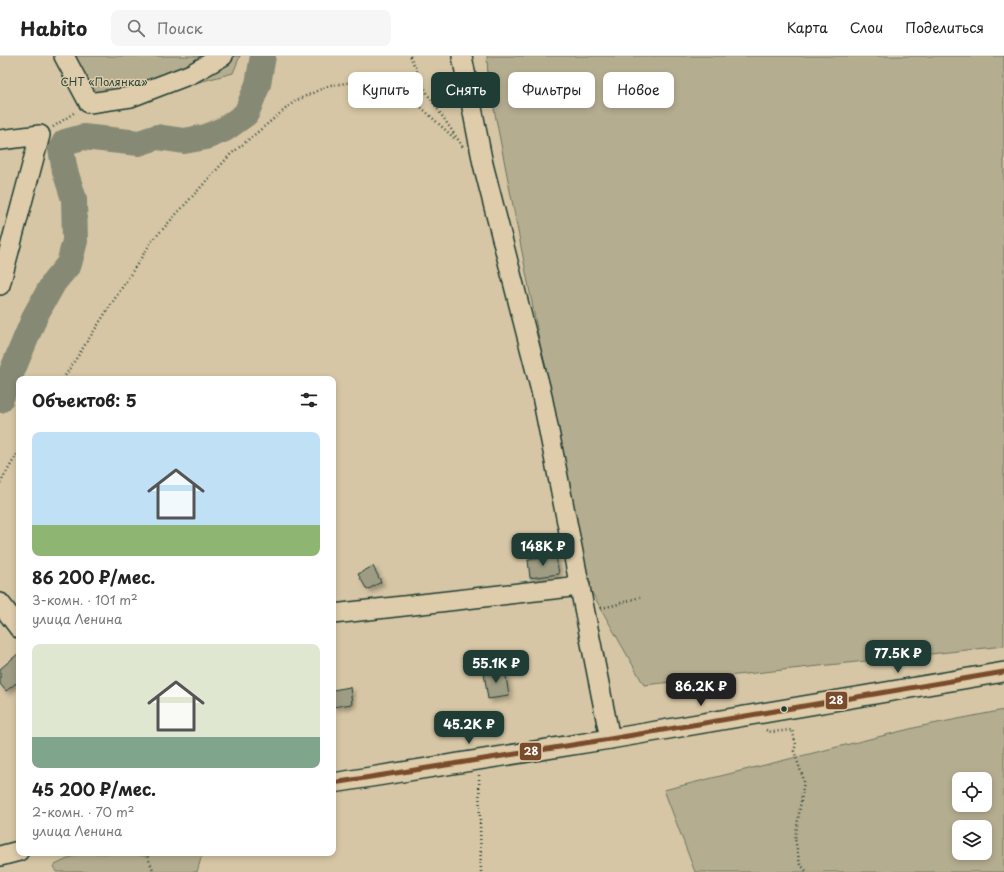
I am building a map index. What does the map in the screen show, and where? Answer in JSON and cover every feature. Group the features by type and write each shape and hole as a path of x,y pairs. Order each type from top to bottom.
{"street":[{"path":"64,56 89,103 131,97 191,74 223,56"},
{"path":"462,56 483,164 541,391 610,738"},
{"path":"0,140 40,135 0,285"},
{"path":"336,614 580,586"},
{"path":"0,604 16,624"},
{"path":"336,782 1004,672"},
{"path":"0,856 16,852"}],"path":[{"path":"410,56 428,95 456,140"},
{"path":"65,376 152,241 230,155 295,101 330,85 356,82 383,88 422,108 456,140 466,152"},
{"path":"40,135 89,103"},
{"path":"0,483 16,455"},
{"path":"585,611 616,605 640,597"},
{"path":"792,730 796,744 794,751 804,780 795,839 800,864 807,872"},
{"path":"477,759 481,872"},
{"path":"147,856 154,872"}],"green space":[{"name":"СНТ «Полянка»","path":"63,56 240,56 233,73 90,111"},
{"path":"487,56 1004,56 1004,646 644,685 587,584 494,108 500,108 500,72 488,72"},
{"path":"1004,710 1004,872 695,872 664,790 922,726"},
{"path":"74,856 203,856 197,872 56,872 53,866"}],"building":[{"path":"556,556 559,574 530,578 528,560"},
{"path":"373,566 381,582 367,590 358,574"},
{"path":"16,656 16,683 6,691 0,684 0,669"},
{"path":"505,670 509,696 488,699 484,673"},
{"path":"350,687 352,704 336,707 336,689"}],"waterway":[{"path":"0,400 36,314 54,282 69,264 75,241 74,199 65,171 61,149 65,142 83,137 139,143 157,137 184,141 206,137 225,129 246,114 258,84 263,56"}],"transit line":[{"name":"28","path":"336,783 610,739 1004,672"}]}
